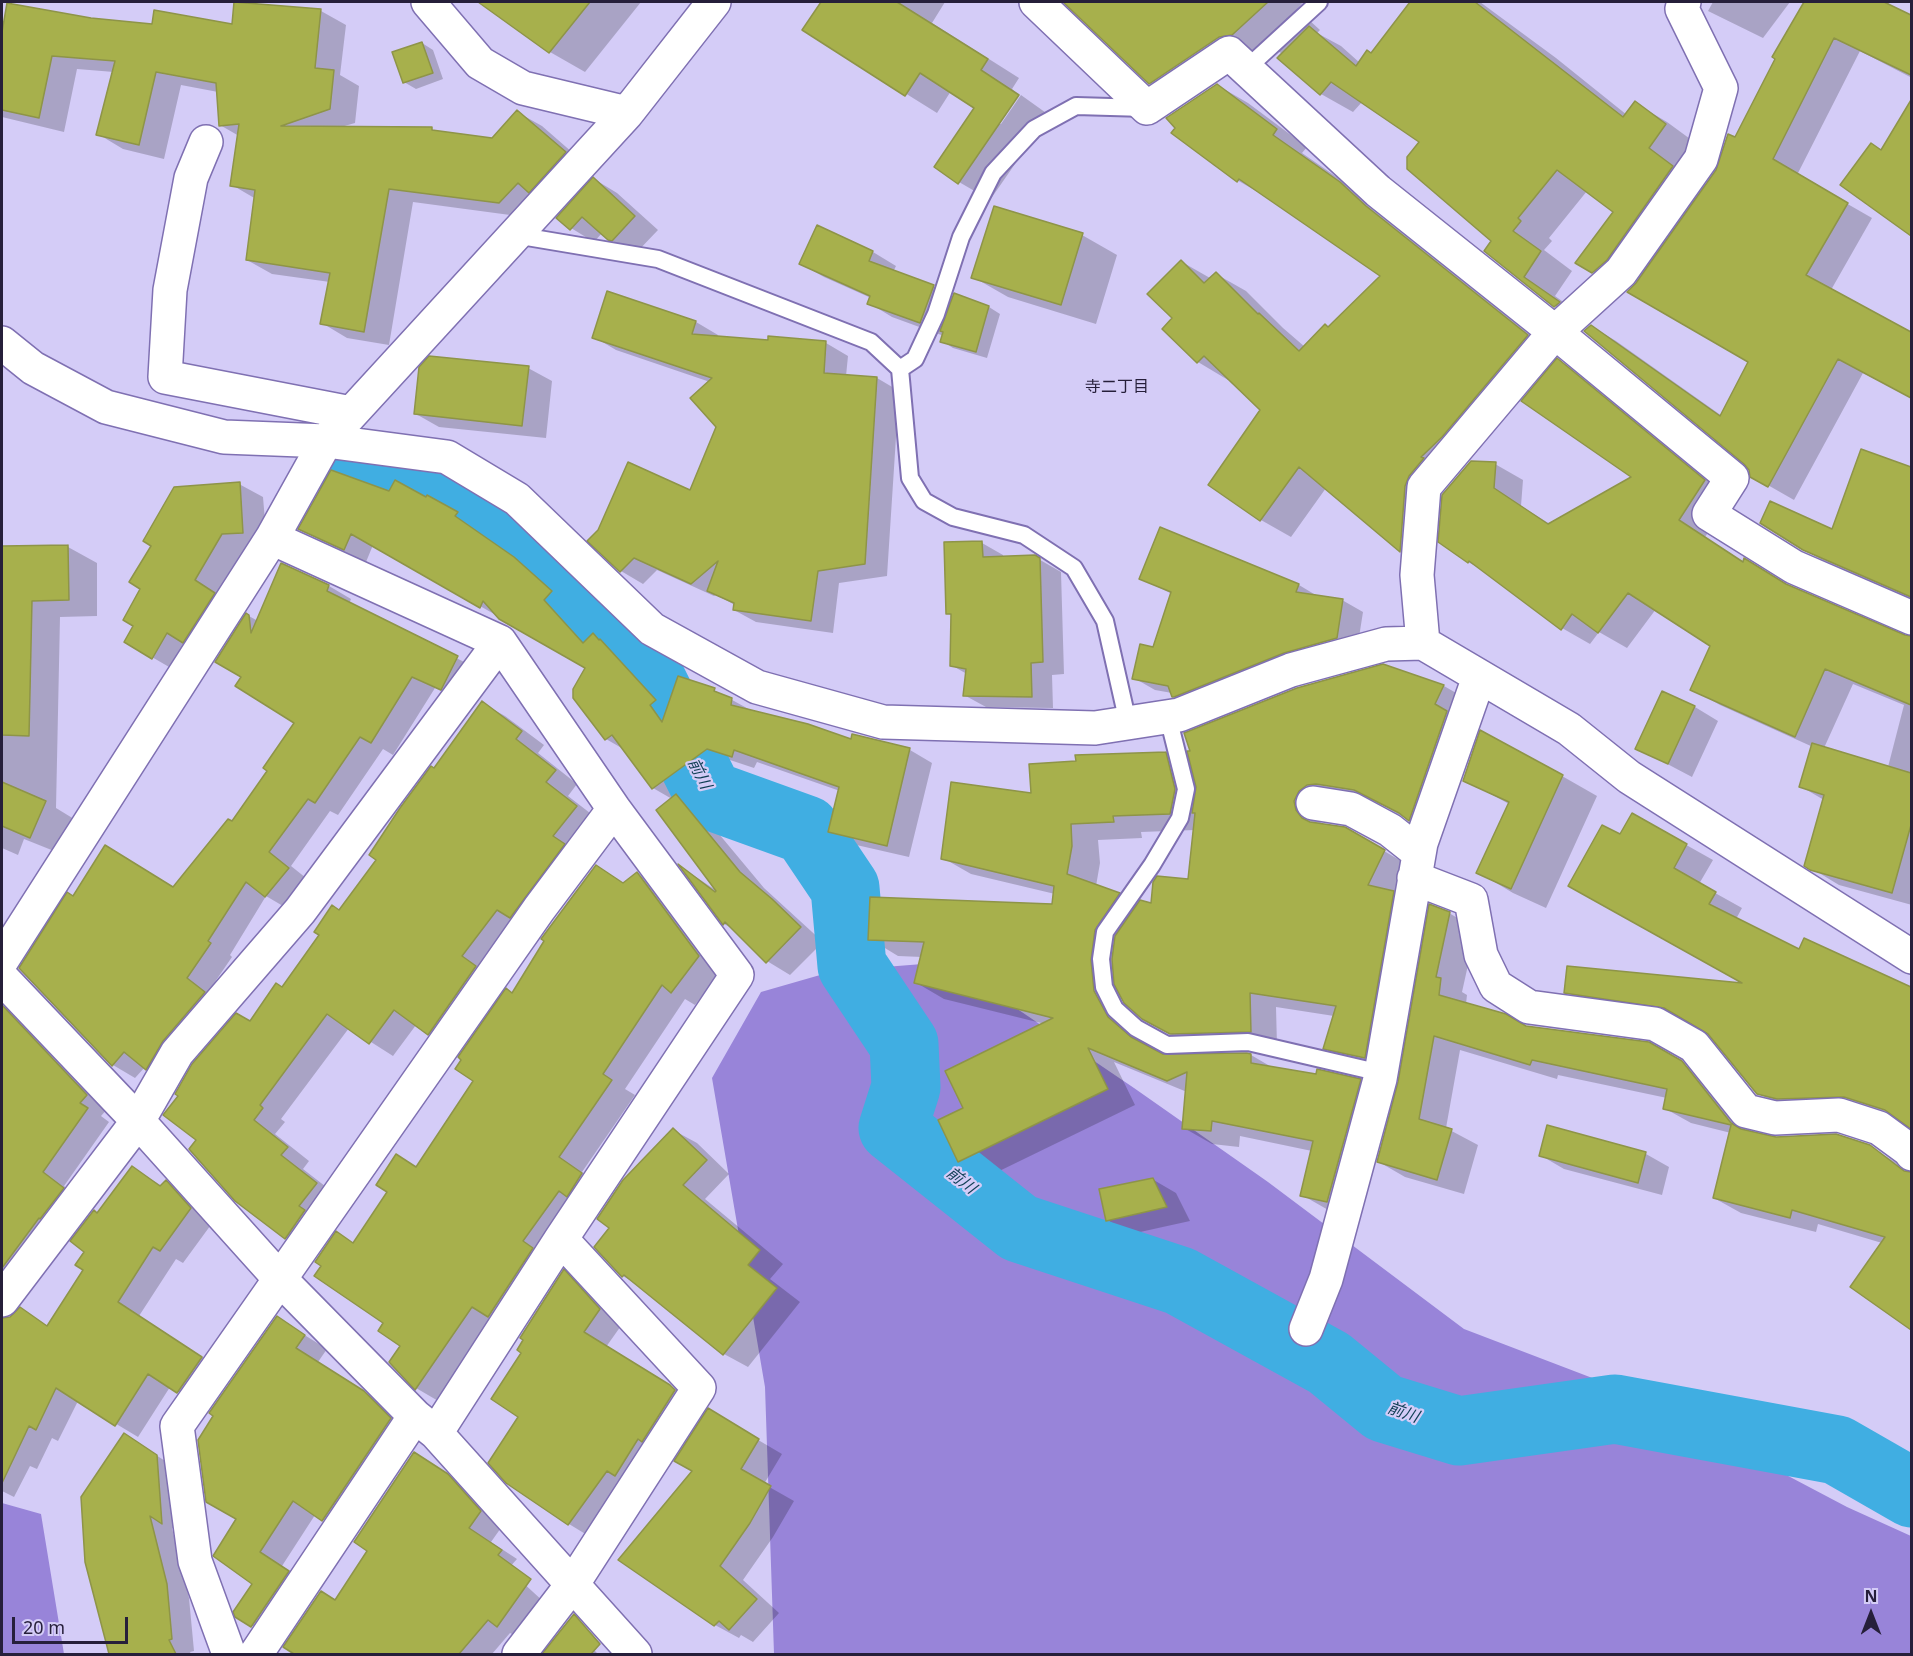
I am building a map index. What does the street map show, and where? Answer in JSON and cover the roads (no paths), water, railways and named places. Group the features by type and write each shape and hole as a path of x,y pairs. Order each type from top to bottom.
{"street":[{"path":"428,2 480,63 523,88 627,113"},
{"path":"2,960 272,538 326,441 627,113 714,2"},
{"path":"1036,2 1146,108 1229,53 1378,191 1555,332 1732,478 1709,514 1794,567 1911,618"},
{"path":"1423,643 1418,575 1424,487 1555,332 1621,272 1701,159 1721,88 1682,9 1684,2"},
{"path":"206,142 191,178 170,290 165,377 351,413"},
{"path":"2,343 33,368 106,407 224,437 326,441 447,457 517,499 652,629 757,687 884,722 1095,728 1179,715 1291,670 1386,644 1423,643 1569,729 1629,777 1911,957"},
{"path":"256,1654 561,1239 737,975 614,808 500,642 272,538"},
{"path":"2,1300 138,1121 177,1053 300,911 500,642"},
{"path":"1306,1329 1326,1279 1381,1073 1417,865 1479,677"},
{"path":"1312,803 1350,808 1390,830 1417,865 1471,900 1481,956 1496,986 1529,1007 1655,1024 1694,1046 1746,1111 1775,1118 1839,1115 1879,1128 1911,1150"},
{"path":"230,1654 195,1561 177,1426 532,919 614,808"},
{"path":"2,978 138,1121 280,1280 426,1424 635,1654"},
{"path":"519,1654 572,1585 699,1388 561,1239"}],"lane":[{"path":"1246,69 1319,2"},
{"path":"900,369 915,359 936,314 962,237 993,173 1034,129 1076,106 1146,108"},
{"path":"515,235 658,259 871,342 900,369 910,478 924,501 953,517 1024,535 1074,568 1105,621 1128,723"},
{"path":"1168,717 1185,789 1184,798 1180,818 1152,865 1105,933 1101,959 1104,987 1115,1009 1136,1028 1167,1045 1248,1042 1381,1073"}],"waterway":[{"name":"前川","path":"344,464 437,483 609,628 653,683 709,795 806,830 845,888 852,966 904,1044 906,1087 893,1128 1019,1228 1180,1281 1329,1363 1384,1408 1459,1431 1615,1409 1837,1450 1912,1493"}],"district":[{"name":"寺二丁目","path":"1117,387"}]}
